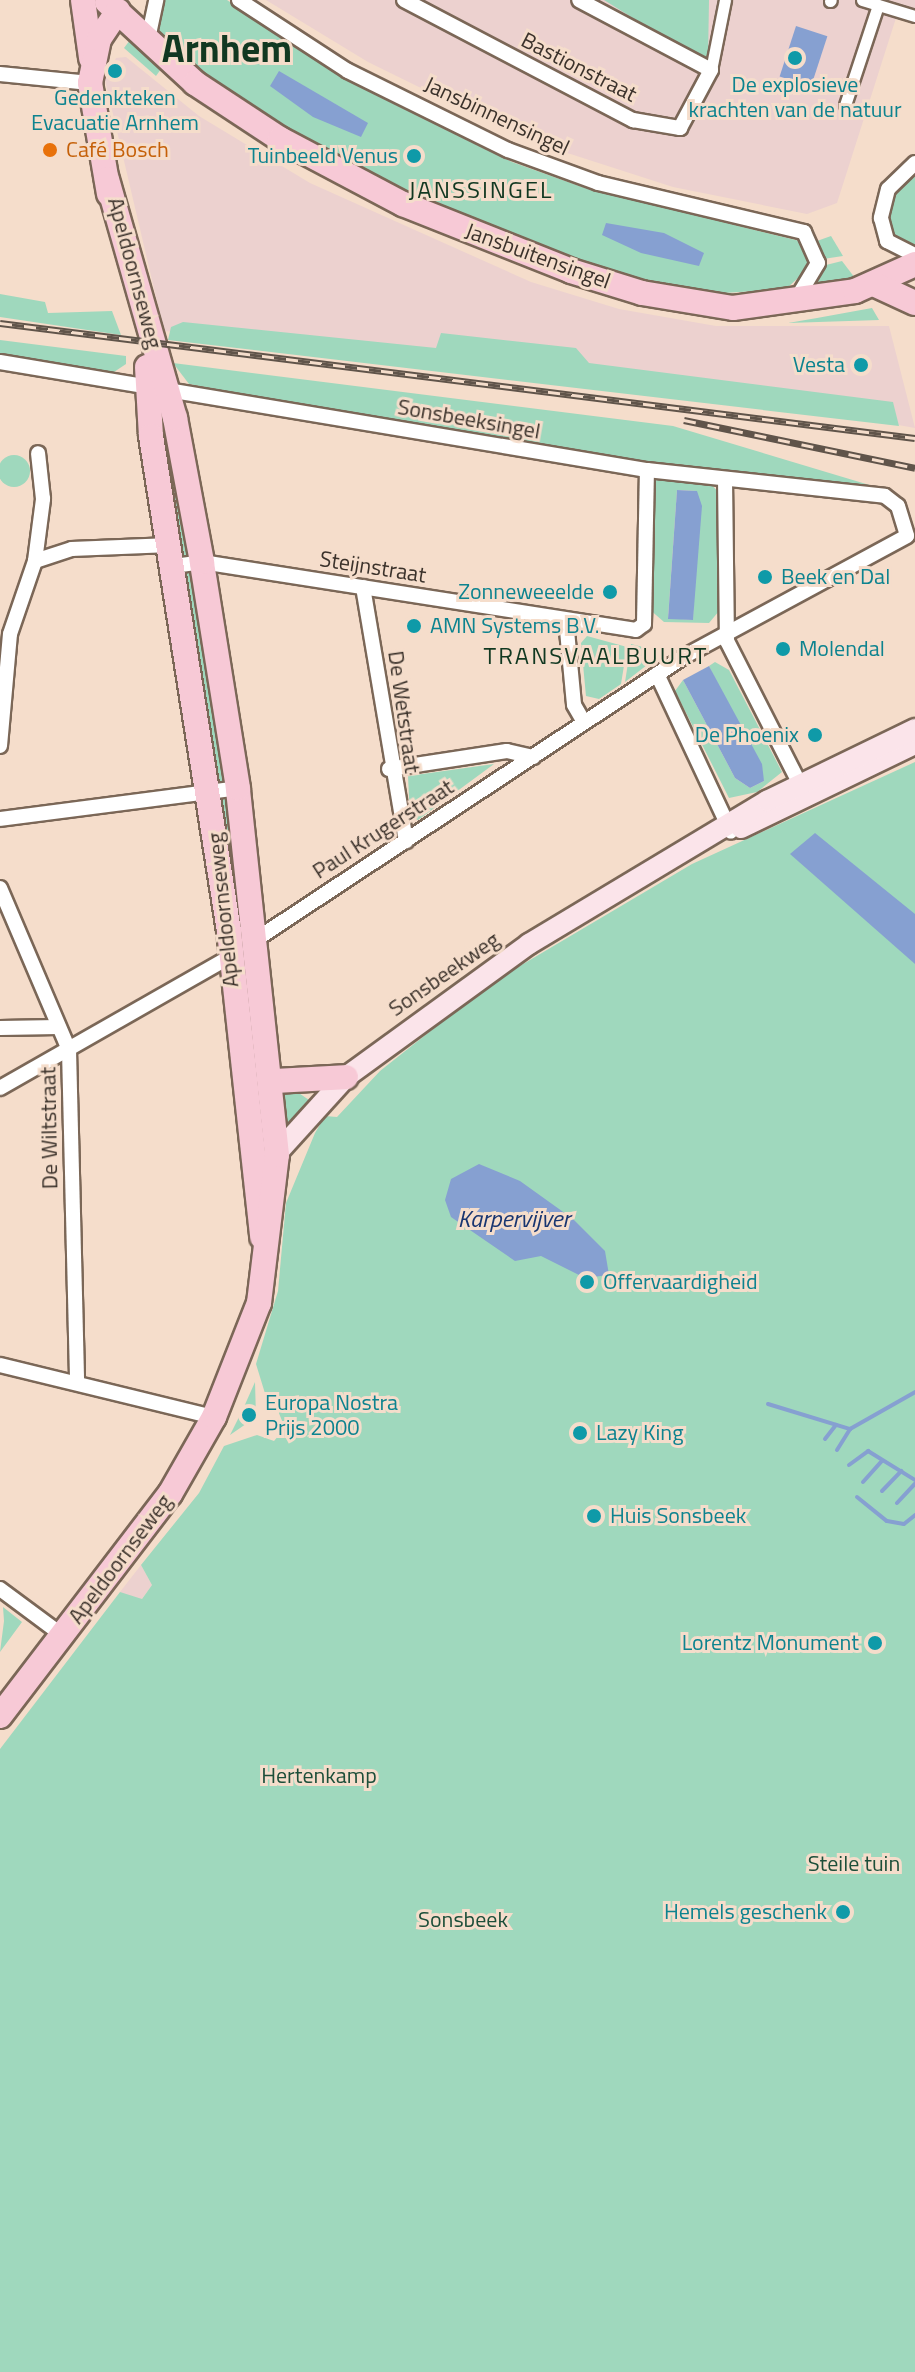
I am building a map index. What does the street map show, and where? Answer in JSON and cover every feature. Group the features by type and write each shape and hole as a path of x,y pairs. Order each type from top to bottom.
{"main road":[{"name":"Apeldoornseweg","path":"0,1716 170,1494 214,1417 252,1326 265,1255 277,1155 273,1081 257,938 238,788 202,562 159,390 114,242 83,0"},
{"path":"91,78 99,39 112,6"},
{"name":"Jansbuitensingel","path":"112,6 148,39 256,125 467,232 642,293 722,307 790,304 894,290 915,264"},
{"name":"Apeldoornseweg","path":"159,390 151,436 209,792 231,956 252,1177 265,1255"},
{"name":"Sonsbeekweg","path":"804,791 915,729"},
{"name":"Sonsbeekweg","path":"252,1177 277,1155 346,1077 529,944 692,845 804,791 915,744"},
{"path":"273,1081 346,1077"}],"street":[{"path":"148,39 156,0"},
{"name":"Jansbinnensingel","path":"239,0 348,71 508,150 598,183 804,232 813,243 817,269 790,304"},
{"name":"Bastionstraat","path":"404,0 656,128 680,128 711,70"},
{"path":"579,0 711,70 725,0"},
{"path":"862,0 915,16"},
{"path":"845,105 878,5"},
{"path":"0,74 91,78"},
{"path":"915,163 888,189 881,218 887,241 915,255"},
{"name":"Sonsbeeksingel","path":"0,362 647,470 885,496 898,506 907,536"},
{"path":"0,746 10,634 35,561 43,499 38,453"},
{"name":"Steijnstraat","path":"35,561 72,549 172,555 630,631 644,624 647,470"},
{"path":"725,479 725,633 804,791"},
{"name":"Paul Krugerstraat","path":"0,1088 231,956 657,674 725,633 907,536"},
{"name":"De Wetstraat","path":"363,587 389,769 406,841"},
{"path":"566,620 574,705 584,722"},
{"path":"657,674 729,827"},
{"name":"Paul Krugerstraat","path":"389,769 507,751 533,757"},
{"path":"0,819 238,788"},
{"name":"De Wiltstraat","path":"0,888 55,1006 58,1027 69,1050 77,1382"},
{"path":"0,1028 58,1027"},
{"path":"0,1365 214,1417"},
{"path":"0,1589 62,1635"}],"shaded area":[{"path":"266,0 915,0 915,23 896,18 837,203 807,214 673,187 527,140 368,62"},
{"path":"126,57 199,116 310,183 531,282 619,309 716,326 889,326 915,428 634,377 164,331 105,80 116,58"},
{"path":"141,1565 152,1585 141,1600 128,1598 120,1592"}],"green space":[{"path":"160,0 227,0 345,79 512,162 585,188 804,242 810,267 786,289 691,295 596,270 402,196 226,97 155,31"},
{"path":"604,0 709,0 708,59 700,60"},
{"path":"133,36 161,69 156,76 124,48"},
{"path":"915,170 915,248 893,238 887,220 891,194"},
{"path":"831,236 843,256 823,259 817,241"},
{"path":"842,261 858,282 813,291 822,266"},
{"path":"0,294 45,302 48,313 112,311 121,335 0,317"},
{"path":"872,308 879,320 788,323 817,318"},
{"path":"183,322 436,348 441,333 576,348 589,363 893,402 899,426 168,340 171,327"},
{"path":"0,340 126,356 126,364 111,374 0,353"},
{"path":"173,363 673,426 896,493 648,466 459,435 189,384"},
{"path":"167,407 190,557 183,558 153,417"},
{"path":"14,455 25,460 30,471 25,482 14,487 3,482 -2,471 3,460"},
{"path":"660,478 710,483 720,494 719,611 709,623 664,622 648,608 653,482","holes":["677,490 697,491 693,620 668,618"]},
{"path":"193,570 226,782 213,781 184,572"},
{"path":"587,636 627,647 621,684 599,699 586,696 581,643"},
{"path":"631,644 643,647 647,665 625,682"},
{"path":"715,662 729,670 782,772 757,792 729,798 675,691 683,680 735,778 750,788 764,781 709,666"},
{"name":"Sonsbeek","path":"915,762 915,2372 0,2372 0,1749 120,1592 142,1599 152,1585 141,1565 199,1493 224,1446 257,1435 274,1441 285,1428 276,1406 271,1413 256,1364 278,1291 286,1203 315,1133 325,1116 337,1117 380,1071 491,983 692,864"},
{"path":"494,764 418,820 410,817 408,776"},
{"path":"227,796 252,920 236,931 217,800"},
{"path":"287,1085 312,1102 286,1130 282,1093"},
{"path":"255,1382 256,1417 230,1435 243,1409"},
{"path":"3,1607 22,1622 0,1652 4,1621"}],"water":[{"path":"796,26 827,36 811,87 780,76"},
{"path":"279,71 368,123 361,137 313,117 270,86"},
{"path":"606,223 664,233 704,253 699,266 641,253 602,235"},
{"path":"677,490 697,491 702,506 693,620 668,619"},
{"path":"709,666 762,764 764,781 750,788 735,778 683,680"},
{"path":"815,833 915,914 915,964 790,854"},
{"name":"Karpervijver","path":"479,1164 520,1181 573,1219 605,1251 609,1275 585,1278 541,1256 515,1261 451,1217 445,1200 451,1179"}],"waterway":[{"path":"768,1404 850,1429 915,1392"},
{"path":"825,1439 836,1425"},
{"path":"837,1450 850,1429"},
{"path":"849,1465 868,1451 915,1480"},
{"path":"863,1482 882,1461"},
{"path":"882,1491 901,1471"},
{"path":"897,1503 915,1484"},
{"path":"857,1497 887,1521 904,1524 915,1515"}],"railway":[{"path":"0,323 915,438"},
{"path":"684,420 915,468"}],"place":[{"name":"De explosieve krachten van de natuur","path":"795,58"},
{"name":"Gedenkteken Evacuatie Arnhem","path":"115,71"},
{"name":"Café Bosch","path":"50,150"},
{"name":"Tuinbeeld Venus","path":"414,156"},
{"name":"Vesta","path":"861,365"},
{"name":"Beek en Dal","path":"765,577"},
{"name":"Zonneweeelde","path":"610,592"},
{"name":"AMN Systems B.V.","path":"414,626"},
{"name":"Molendal","path":"783,649"},
{"name":"De Phoenix","path":"815,735"},
{"name":"Offervaardigheid","path":"587,1282"},
{"name":"Europa Nostra Prijs 2000","path":"249,1415"},
{"name":"Lazy King","path":"580,1433"},
{"name":"Huis Sonsbeek","path":"594,1516"},
{"name":"Lorentz Monument","path":"875,1643"},
{"name":"Hemels geschenk","path":"843,1912"}],"district":[{"name":"Arnhem","path":"227,49"},
{"name":"JANSSINGEL","path":"481,190"},
{"name":"TRANSVAALBUURT","path":"596,656"}],"park label":[{"name":"Hertenkamp","path":"319,1776"},
{"name":"Steile tuin","path":"854,1864"}]}
